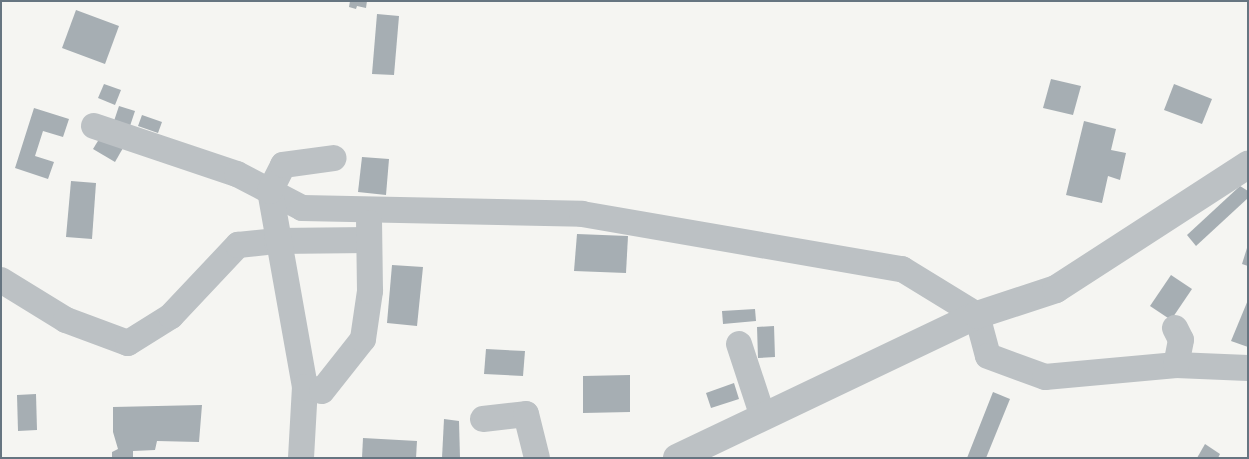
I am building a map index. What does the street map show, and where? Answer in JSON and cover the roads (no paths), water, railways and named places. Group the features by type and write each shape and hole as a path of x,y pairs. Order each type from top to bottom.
{"street":[{"path":"94,126 236,174 302,208 582,214 902,269 976,315 988,356 1045,377 1176,365 1248,368"},
{"path":"301,458 305,387 277,241 270,191 283,165 334,158"},
{"path":"691,455 763,417 976,315 1056,289 1248,165"},
{"path":"305,387 322,391 363,339 370,291 368,210"},
{"path":"1,280 66,320 128,343 171,316 238,245 277,241 369,240"},
{"path":"1175,328 1180,340 1176,365"},
{"path":"738,344 763,417"},
{"path":"483,418 526,414 538,458"}]}
